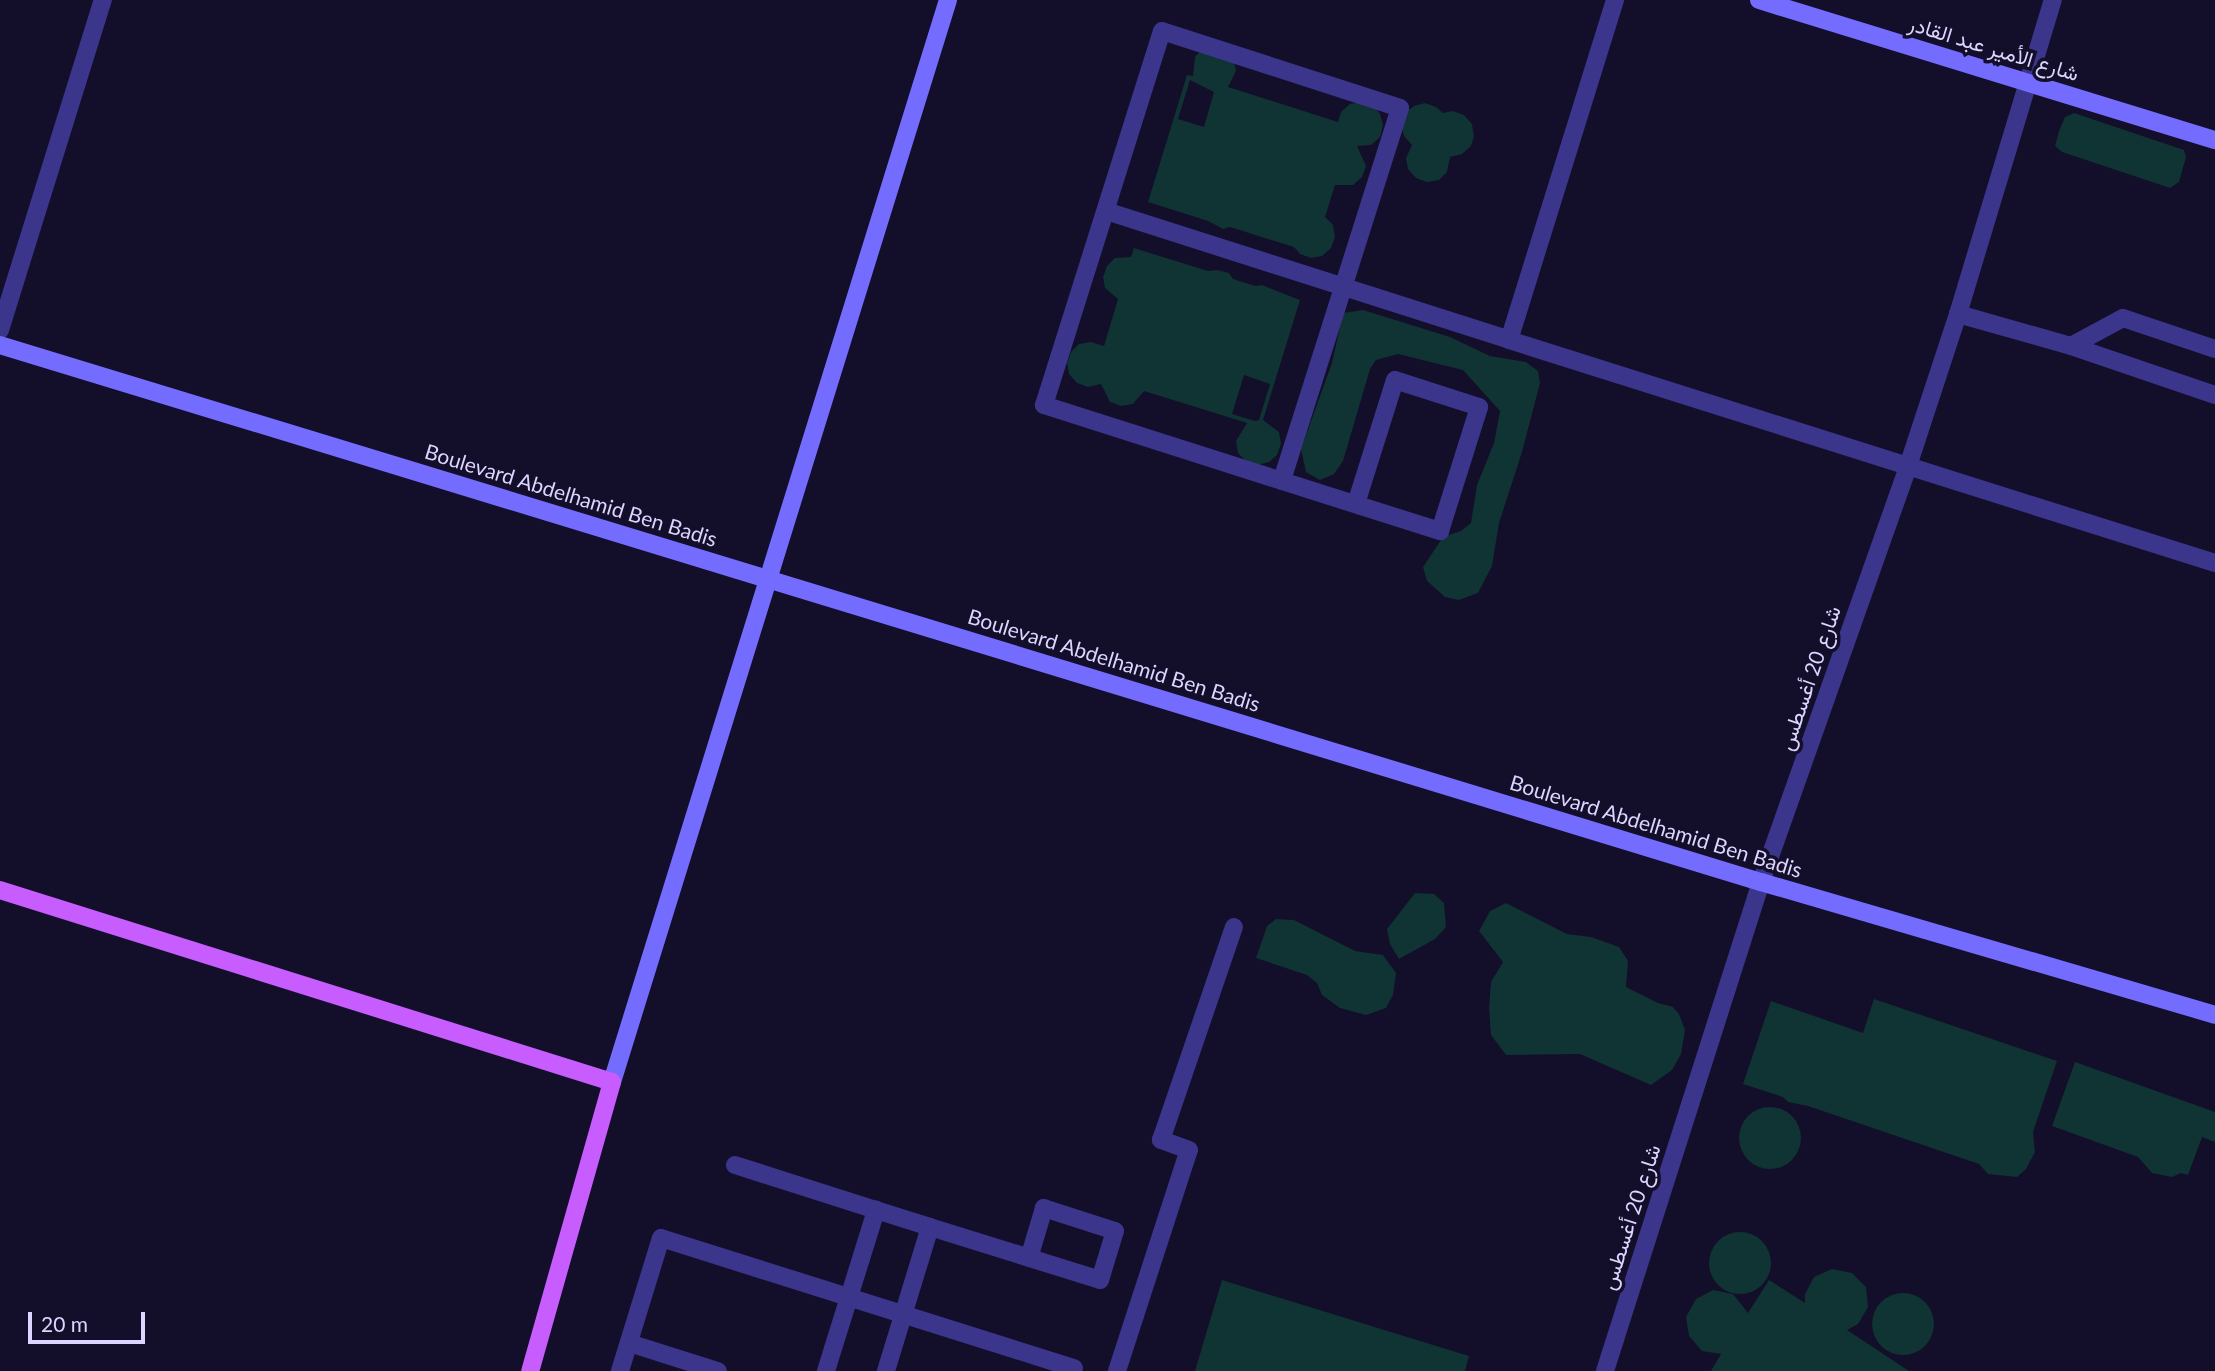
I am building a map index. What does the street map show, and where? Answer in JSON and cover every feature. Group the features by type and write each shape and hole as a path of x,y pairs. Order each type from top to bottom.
{"main road":[{"path":"530,1371 612,1083 948,0"},
{"name":"شارع الأمير عبد القادر","path":"1759,0 2215,141"},
{"name":"Boulevard Abdelhamid Ben Badis","path":"0,345 1761,882 2215,1015"},
{"path":"0,890 612,1083"}],"street":[{"path":"0,330 103,0"},
{"path":"1509,340 1615,0"},
{"name":"شارع 20 أغسطس","path":"1605,1371 1761,882 1908,466 1958,314 2053,0"},
{"path":"1282,481 1399,108 1162,32 1044,405 1282,481 1440,531 1479,407 1395,380 1356,504"},
{"path":"1106,211 2215,563"},
{"path":"1958,314 2071,345 2215,395"},
{"path":"2071,345 2123,318 2215,349"},
{"path":"1117,1371 1189,1150 1161,1140 1234,927"},
{"path":"735,1165 876,1210 1029,1258 1100,1280 1115,1231 1044,1208 1029,1258"},
{"path":"826,1371 876,1210"},
{"path":"886,1371 930,1227"},
{"path":"620,1371 662,1238 1074,1367"},
{"path":"629,1343 718,1371"}],"green space":[{"path":"1203,49 1234,60 1236,71 1228,87 1338,122 1341,112 1350,104 1362,102 1373,105 1380,114 1383,125 1380,137 1371,145 1357,146 1366,166 1362,177 1353,185 1335,185 1325,217 1333,225 1335,237 1331,248 1322,256 1311,258 1300,254 1294,247 1230,227 1223,229 1208,221 1148,202 1187,75 1193,76 1195,57","holes":["1190,80 1214,92 1204,127 1178,119"]},
{"path":"1425,103 1443,113 1453,111 1464,115 1472,124 1474,136 1471,146 1462,154 1450,157 1447,172 1439,180 1427,182 1416,178 1408,169 1406,158 1412,145 1404,136 1401,124 1405,113 1414,106"},
{"path":"2074,113 2184,150 2186,157 2179,182 2170,188 2062,152 2055,146 2059,131 2065,117"},
{"path":"1134,248 1208,271 1229,273 1233,279 1255,286 1262,285 1300,300 1263,420 1279,432 1281,444 1277,455 1269,462 1257,465 1246,461 1238,453 1236,441 1247,423 1144,391 1133,404 1121,406 1110,402 1101,384 1088,387 1077,383 1069,374 1067,363 1071,352 1079,344 1091,342 1104,346 1118,299 1105,288 1103,277 1107,266 1115,258 1131,257","holes":["1244,375 1270,384 1259,420 1232,414"]},
{"path":"1363,310 1450,337 1490,356 1526,362 1538,371 1540,383 1522,452 1499,523 1492,566 1478,593 1459,600 1445,597 1427,581 1423,567 1443,537 1461,531 1471,523 1477,485 1494,443 1500,411 1463,370 1398,354 1376,360 1370,369 1343,461 1334,474 1320,480 1306,472 1301,449 1332,363 1343,313"},
{"path":"1415,893 1434,894 1444,903 1446,927 1435,939 1399,959 1390,944 1387,929"},
{"path":"1506,903 1567,934 1591,937 1619,947 1628,961 1626,987 1658,1003 1673,1007 1679,1014 1685,1030 1681,1054 1672,1070 1651,1085 1580,1054 1506,1055 1491,1035 1489,1008 1491,982 1503,962 1479,931 1490,911"},
{"path":"1276,919 1294,920 1355,951 1383,955 1396,973 1393,995 1386,1008 1366,1015 1340,1008 1322,995 1317,983 1307,975 1256,958 1267,926"},
{"path":"1874,999 2057,1061 2033,1132 2035,1152 2026,1169 2017,1177 1988,1174 1979,1164 1808,1106 1788,1102 1783,1097 1743,1084 1771,1001 1863,1033"},
{"path":"2075,1062 2215,1112 2215,1142 2202,1137 2188,1175 2181,1173 2172,1177 2152,1173 2138,1157 2052,1126"},
{"path":"1770,1107 1782,1109 1792,1116 1799,1126 1799,1150 1792,1160 1782,1167 1770,1169 1758,1167 1748,1160 1741,1150 1739,1138 1741,1126 1748,1116 1758,1109"},
{"path":"1740,1232 1752,1234 1762,1241 1769,1251 1769,1275 1762,1285 1752,1292 1740,1294 1728,1292 1718,1285 1711,1275 1709,1263 1711,1251 1718,1241 1728,1234"},
{"path":"1832,1269 1852,1273 1866,1287 1868,1307 1858,1324 1847,1330 1909,1371 1711,1371 1721,1354 1702,1351 1689,1336 1686,1317 1696,1299 1713,1290 1733,1294 1748,1313 1769,1280 1805,1303 1805,1294 1814,1277"},
{"path":"1222,1280 1469,1356 1465,1371 1195,1371"},
{"path":"1903,1293 1915,1295 1925,1302 1932,1312 1932,1336 1925,1346 1915,1353 1903,1355 1891,1353 1881,1346 1874,1336 1872,1324 1874,1312 1881,1302 1891,1295"}]}
